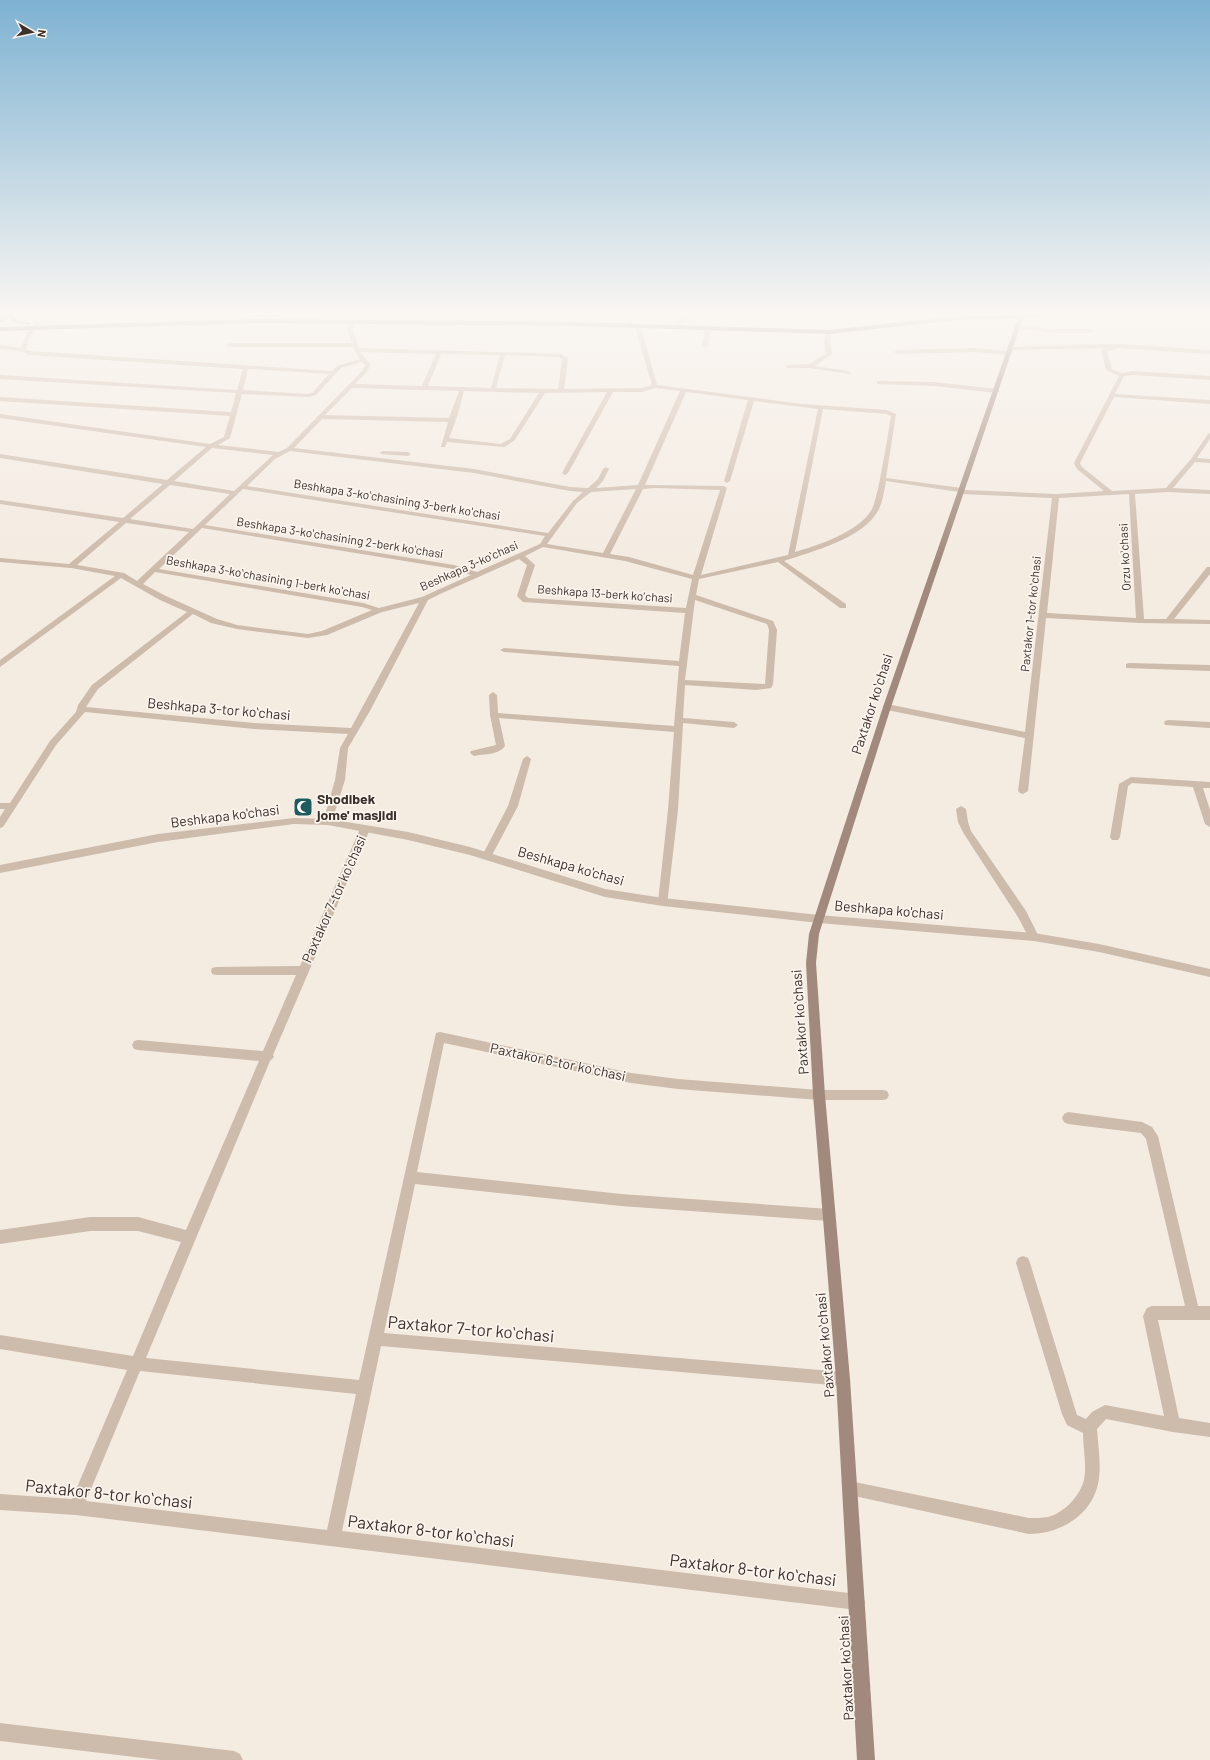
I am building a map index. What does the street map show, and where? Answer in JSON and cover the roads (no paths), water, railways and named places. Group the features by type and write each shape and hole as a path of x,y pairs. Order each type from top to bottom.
{"main road":[{"name":"Paxtakor koʻchasi","path":"866,1760 843,1378 819,1095 811,963 814,934 818,919 887,707 995,397"}],"street":[{"path":"71,566 211,446 227,438 238,397"},
{"path":"138,584 278,454 291,447 340,397"},
{"path":"460,397 444,443 495,446 506,445 512,440 539,397"},
{"path":"564,473 607,397"},
{"path":"606,555 640,486 680,397"},
{"path":"745,397 821,408 791,556"},
{"path":"1110,397 1077,463 1079,468 1110,493"},
{"path":"1141,397 1210,402"},
{"path":"726,481 752,398"},
{"path":"0,399 234,414"},
{"name":"Beshkapa 13-berk koʼchasi","path":"542,545 606,555 696,578 779,560 837,540 863,523 874,512 877,506 894,415 887,412 821,408"},
{"path":"0,416 278,454"},
{"path":"321,417 453,420"},
{"path":"1168,490 1193,460 1210,435"},
{"path":"291,447 474,470 545,485 587,490 640,486"},
{"path":"291,447 408,454"},
{"path":"0,456 236,493"},
{"path":"1193,460 1210,461"},
{"name":"Beshkapa 3-koʻchasi","path":"0,560 71,566 121,575 163,598 214,621 237,627 308,636 324,633 379,610 425,599 475,574 520,556 542,545 575,502 587,490 601,480 606,469"},
{"path":"883,479 962,491 1056,496 1168,490 1210,492"},
{"name":"Beshkapa 13-berk koʼchasi","path":"640,486 724,488 696,578 689,611 677,725 673,810 663,902"},
{"name":"Beshkapa 3-koʻchasining 3-berk koʻchasi","path":"242,487 549,535"},
{"name":"Orzu koʻchasi","path":"1132,492 1140,621"},
{"name":"Paxtakor 1-tor koʻchasi","path":"1023,791 1056,496"},
{"name":"Beshkapa 3-koʻchasining 2-berk koʻchasi","path":"0,502 454,567 475,574"},
{"name":"Beshkapa 13-berk koʼchasi","path":"520,556 532,565 521,596 526,600 689,611"},
{"path":"779,560 843,606"},
{"path":"1168,621 1210,569"},
{"name":"Beshkapa 3-koʻchasining 1-berk koʻchasi","path":"154,570 334,600 379,610"},
{"path":"0,664 121,575"},
{"name":"Beshkapa 13-berk koʼchasi","path":"681,682 756,687 768,686 769,684 773,630 770,622 692,596"},
{"path":"328,822 340,780 344,748 425,599"},
{"path":"0,825 53,743 82,709 84,701 95,687 193,611"},
{"path":"1043,615 1140,621 1210,622"},
{"path":"504,650 683,664"},
{"path":"1129,666 1210,668"},
{"path":"474,753 498,749 501,746 494,715 493,695"},
{"path":"887,707 1030,736"},
{"name":"Beshkapa 3-tor koʻchasi","path":"82,709 254,726 354,731"},
{"path":"494,715 677,725 734,725"},
{"path":"1168,723 1210,725"},
{"path":"487,856 513,806 527,759"},
{"path":"1115,837 1124,784 1127,782 1131,780 1210,786"},
{"path":"1197,784 1210,824"},
{"path":"0,806 13,806"},
{"path":"961,809 963,822 967,832 1022,914 1034,937"},
{"name":"Beshkapa ko'chasi","path":"0,869 60,856 158,838 294,821 328,822 408,836 487,856 605,893 663,902 818,919 1034,937 1100,948 1210,973"},
{"name":"Paxtakor 7-tor koʻchasi","path":"76,1508 268,1057 303,970 365,829"},
{"name":"Paxtakor 7-tor koʻchasi","path":"216,971 303,970"},
{"name":"Paxtakor 6-tor koʻchasi","path":"376,1339 440,1037 631,1078 678,1084 819,1095"},
{"path":"138,1045 268,1057"},
{"path":"819,1095 883,1095"},
{"path":"1068,1118 1142,1128 1148,1131 1152,1136 1193,1312"},
{"path":"410,1178 621,1200 829,1215"},
{"path":"0,1237 90,1224 138,1224 190,1238"},
{"path":"1023,1263 1069,1414 1072,1420 1090,1429"},
{"path":"1173,1425 1150,1316 1152,1313 1159,1312 1210,1313"},
{"name":"Paxtakor 7-tor koʻchasi","path":"333,1538 376,1339 843,1378"},
{"path":"0,1342 136,1364 365,1388"},
{"path":"850,1490 1029,1526 1048,1525 1064,1519 1078,1508 1092,1481 1090,1429 1092,1422 1097,1416 1105,1412 1173,1425 1210,1430"},
{"name":"Paxtakor 8-tor koʻchasi","path":"0,1502 76,1508 857,1602"},
{"path":"0,1732 234,1760"}],"place":[{"name":"Shodibek jome' masjidi","path":"303,807"}]}
